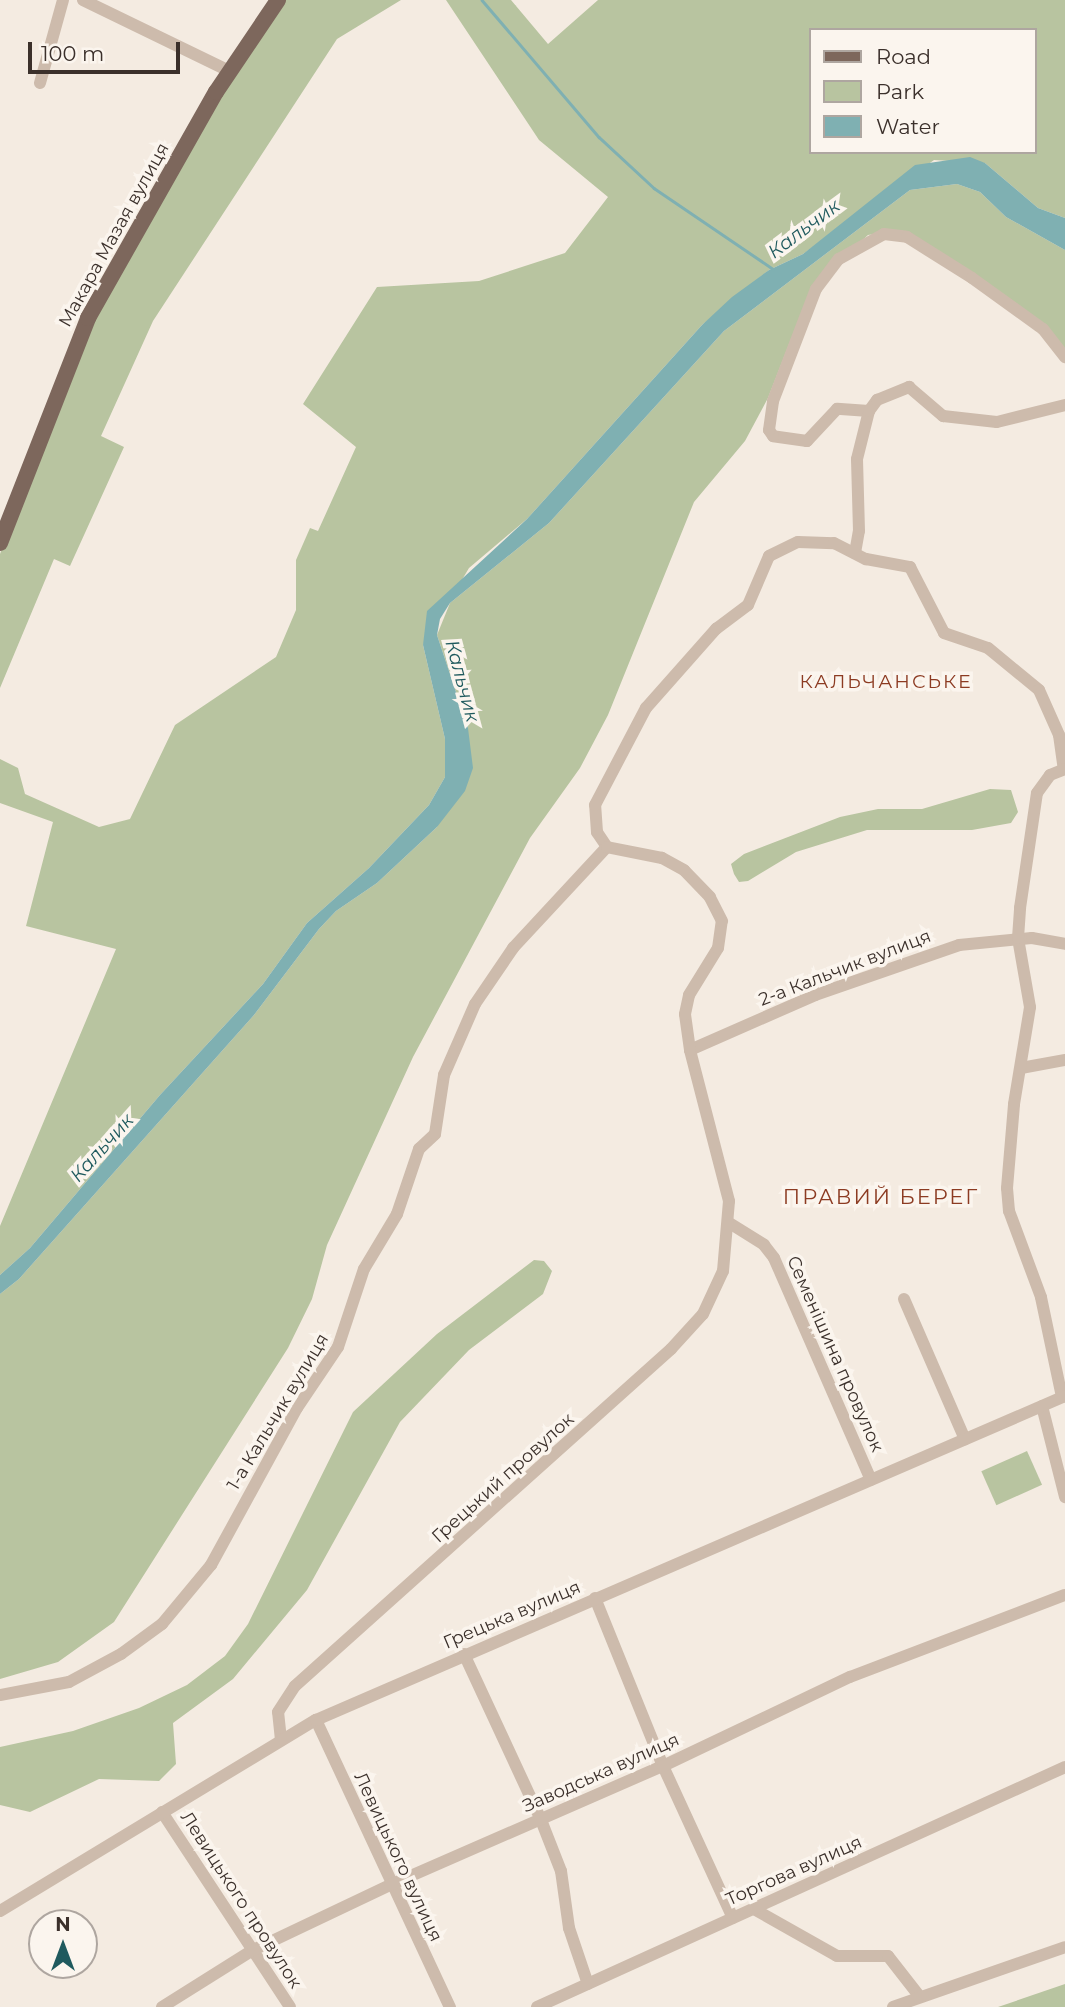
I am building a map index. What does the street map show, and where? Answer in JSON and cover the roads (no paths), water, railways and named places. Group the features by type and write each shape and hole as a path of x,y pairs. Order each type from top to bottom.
{"main road":[{"name":"Макара Мазая вулиця","path":"0,542 88,317 229,71 278,0"}],"street":[{"path":"40,83 63,0"},
{"path":"83,0 229,71"},
{"path":"869,411 837,409 807,441 773,436 769,430 773,401 816,289 839,259 884,234 907,237 972,278 1043,329 1065,357"},
{"path":"855,552 859,531 857,459 869,411 886,394 907,387 940,414 957,419 1005,421 1065,405"},
{"path":"731,1224 725,1178 690,1049 686,1006 721,939 718,911 701,885 684,870 662,858 607,847 597,832 595,805 646,709 716,629 748,606 764,563 782,547 821,541 875,561 910,567 944,634 988,648 1029,679 1048,707 1063,750 1064,769 1050,775 1037,793 1018,938 1030,1000 1007,1200 1041,1297 1064,1397"},
{"name":"1-а Кальчик вулиця","path":"0,1695 69,1682 121,1654 162,1624 211,1565 297,1408 338,1347 364,1269 397,1214 419,1149 435,1134 444,1075 475,1004 513,948 607,847"},
{"name":"2-а Кальчик вулиця","path":"690,1049 887,968 960,945 1018,938 1065,944"},
{"path":"1021,1068 1065,1060"},
{"name":"Семенішина провулок","path":"731,1224 764,1245 774,1258 871,1480"},
{"name":"Грецький провулок","path":"281,1740 278,1712 295,1686 353,1639 688,1333 715,1293 731,1224"},
{"path":"904,1299 965,1438"},
{"name":"Грецька вулиця","path":"0,1911 316,1720 1064,1397"},
{"path":"1042,1406 1065,1497"},
{"name":"Заводська вулиця","path":"162,2007 253,1950 390,1885 663,1766 850,1677 1065,1595"},
{"path":"594,1598 663,1766 733,1918"},
{"path":"464,1654 541,1819 561,1871 569,1928 588,1984"},
{"name":"Левицького вулиця","path":"316,1720 390,1885 450,2007"},
{"name":"Торгова вулиця","path":"537,2007 1065,1768"},
{"name":"Левицького провулок","path":"162,1812 290,2007"},
{"path":"754,1909 836,1956 888,1956 920,1997"},
{"path":"893,2007 1065,1947"}],"water":[{"path":"970,157 985,163 1038,208 1065,218 1065,250 1006,217 980,192 957,184 910,190 724,331 549,523 450,603 440,619 437,635 468,728 473,768 465,791 437,827 377,883 336,911 319,929 254,1015 19,1279 0,1294 0,1275 30,1248 160,1095 263,984 307,923 369,868 429,805 445,777 445,739 423,645 427,611 527,519 702,325 732,297 769,270 803,254 915,165"}],"waterway":[{"name":"Кальчик","path":"482,0 599,137 654,188 773,269"}],"district":[{"name":"КАЛЬЧАНСЬКЕ","path":"886,682"},
{"name":"ПРАВИЙ БЕРЕГ","path":"881,1197"}]}
